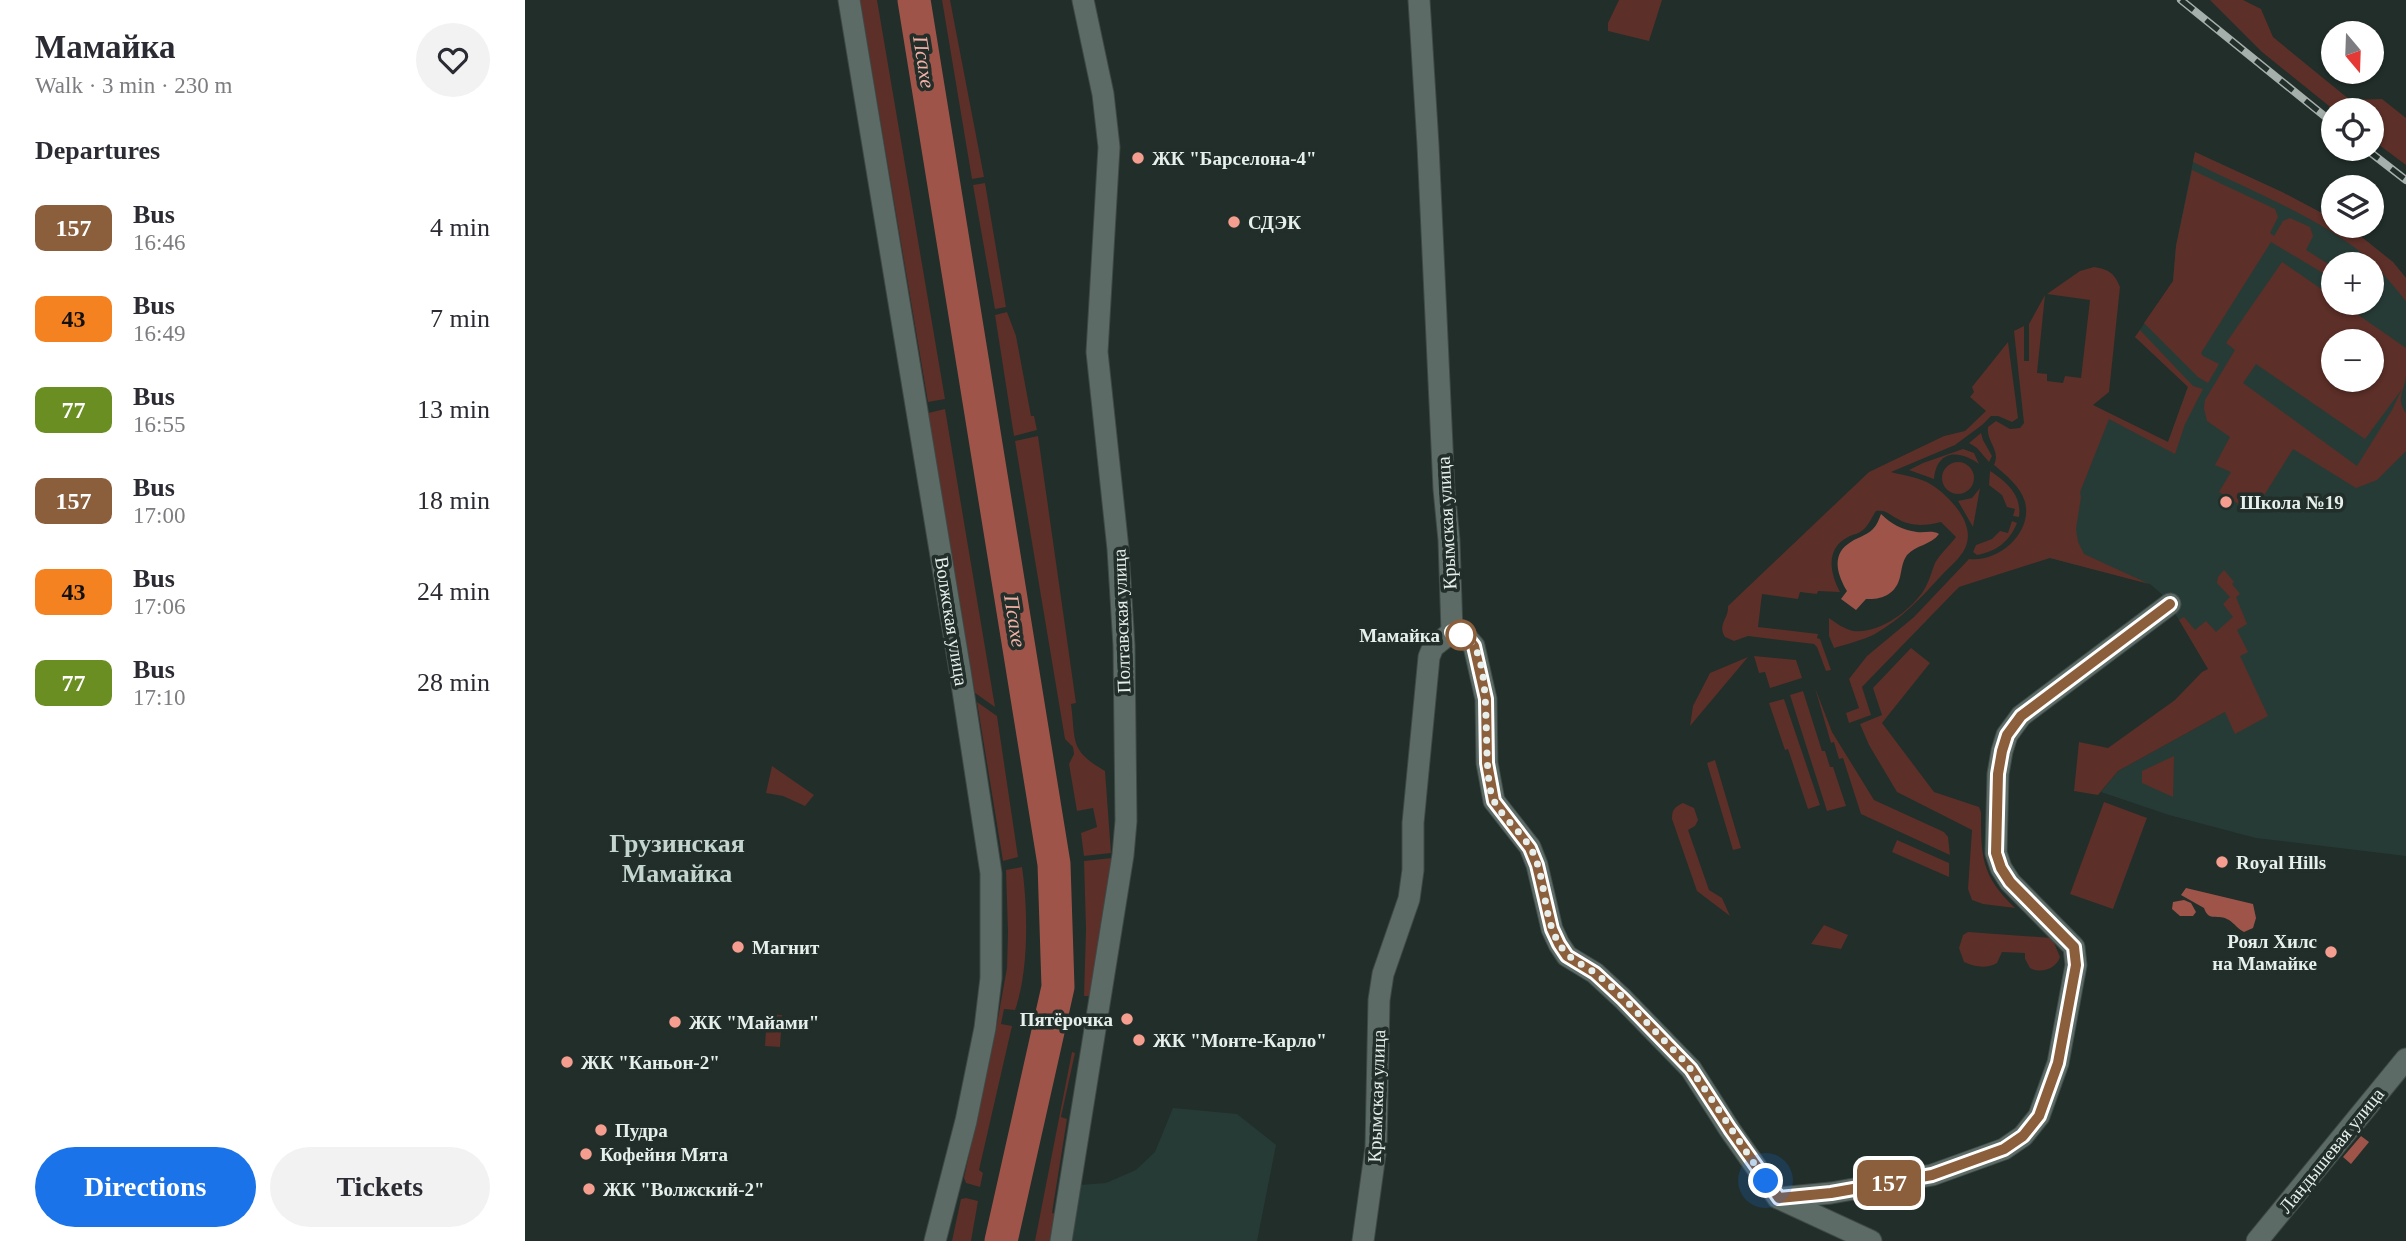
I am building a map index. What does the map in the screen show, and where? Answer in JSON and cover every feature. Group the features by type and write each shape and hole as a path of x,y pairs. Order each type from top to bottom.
{"street":[{"name":"Волжская улица","path":"849,0 991,873 991,978 985,1027 966,1121 935,1241"},
{"name":"Полтавская улица","path":"1061,1241 1121,868 1126,821 1124,646 1119,563 1097,352 1109,146 1103,94 1083,0"},
{"name":"Крымская улица","path":"1363,1241 1376,1147 1379,1000 1383,974 1409,899 1413,870 1413,823 1429,657 1433,647 1452,632 1429,145 1419,0"},
{"path":"1779,1198 1831,1193 1932,1175 2004,1149 2023,1136 2039,1116 2058,1063 2076,965 2074,947 2019,892 2001,868 1996,853 1998,774 2002,751 2007,735 2021,716 2170,604"},
{"path":"1452,632 1466,636 1474,646 1486,699 1487,763 1494,801 1530,848 1537,865 1552,929 1567,956 1595,973 1691,1069 1779,1198 1871,1241"},
{"name":"Ландышевая улица","path":"2256,1241 2406,1059"}],"shaded area":[{"path":"860,0 877,0 945,399 928,402"},
{"path":"942,0 950,0 984,177 972,179"},
{"path":"1619,0 1662,0 1649,41 1608,31 1608,23"},
{"path":"2210,0 2243,0 2261,9 2273,37 2321,76 2321,84 2330,84 2348,98 2321,100 2262,52"},
{"path":"2384,101 2406,118 2406,165 2384,149"},
{"name":"Школа №19","path":"2195,152 2321,213 2321,238 2363,238 2380,252 2321,252 2321,315 2384,315 2384,255 2406,278 2406,856 2256,838 2169,815 2101,792 2118,771 2225,712 2209,669 2165,597 2150,584 2050,558 2092,405 2168,442 2188,386 2135,337 2173,281 2176,246"},
{"path":"2195,152 2282,192 2321,213 2321,226 2297,212 2193,162"},
{"path":"2192,170 2275,209 2278,217 2270,233 2274,236 2283,221 2290,218 2310,227 2313,236 2306,250 2321,259 2321,272 2271,242 2201,353 2219,364 2208,383 2198,377 2144,323 2173,281 2176,246"},
{"path":"985,183 1006,307 995,309 973,185"},
{"path":"2340,238 2363,238 2380,252 2361,252"},
{"path":"2384,255 2406,278 2406,301 2384,276"},
{"path":"2282,262 2321,289 2321,315 2358,315 2379,329 2321,329 2321,392 2384,392 2384,333 2406,348 2406,376 2401,403 2406,413 2406,451 2377,480 2356,488 2293,449 2253,513 2219,492 2231,472 2215,465 2230,437 2207,421 2204,408 2205,400 2235,350 2226,343","holes":["2256,364 2365,439 2402,389 2357,466 2243,383"]},
{"path":"2094,267 2111,273 2120,287 2109,392 2093,405 2168,442 2188,387 2135,337 2140,330 2193,386 2203,389 2185,424 2175,454 2109,419 2080,492 2076,529 2084,554 2149,584 2050,558 1959,587 1862,687 1871,715 1849,723 1846,713 1859,708 1849,679 1867,656 1914,617 1969,559 1980,559 2002,551 2011,544 2024,525 2026,514 2023,496 1994,465 1996,455 1988,432 1988,427 1996,421 2010,429 2020,428 2024,423 2014,331 2024,326 2024,361 2029,361 2029,324 2045,295 2037,373 2047,374 2047,381 2063,383 2065,376 2081,378 2090,300 2047,294 2080,271"},
{"path":"1007,312 1016,336 1031,416 1034,416 1037,430 1014,436 995,315"},
{"path":"2008,342 2018,418 2012,422 1991,416 1955,445 1891,472 1927,482 1939,490 1958,510 1968,535 1965,548 1956,561 1893,622 1870,636 1834,648 1829,636 1829,618 1853,631 1873,629 1892,620 1922,593 1935,563 1956,537 1941,522 1912,524 1884,511 1876,511 1863,530 1848,537 1836,548 1832,569 1840,592 1800,592 1798,599 1762,594 1758,627 1818,634 1817,638 1820,639 1831,670 1826,671 1814,644 1748,636 1734,641 1725,637 1722,628 1728,606 1869,472 1944,436 1965,431 1986,411 1970,397 1974,392 1972,387"},
{"path":"945,409 995,707 975,693 928,413"},
{"path":"1981,433 1992,456 1989,462 1969,443"},
{"path":"1038,436 1076,703 1071,704 1074,736 1085,757 1105,771 1111,853 1084,856 1081,833 1097,827 1093,808 1077,811 1069,764 1074,754 1073,747 1065,739 1015,441"},
{"path":"1963,449 1974,453 1979,464 1964,456 1951,455 1940,462 1934,479 1909,470 1923,463"},
{"path":"1958,462 1969,467 1974,478 1969,489 1958,494 1947,489 1942,478 1947,467"},
{"path":"1990,471 2016,496 2019,517 2013,516 2015,509 2007,507 2002,495 1989,485"},
{"path":"1980,488 1973,527 1958,501 1972,498"},
{"path":"1881,514 1906,530 1939,534 1907,555 1898,583 1892,592 1883,597 1866,599 1856,610 1841,599 1847,591 1839,573 1839,554 1848,544 1873,529"},
{"path":"2012,521 2017,523 2001,545 1977,555 1973,552 1976,545 1992,539 2000,531 2008,533"},
{"path":"2224,570 2240,594 2236,597 2247,624 2237,630 2248,652 2240,656 2268,716 2235,734 2225,712 2118,771 2098,795 2074,791 2079,742 2108,748 2175,700 2208,669 2179,620 2184,617 2195,630 2206,621 2216,632 2233,617 2223,604 2230,597 2217,583"},
{"path":"1911,648 1930,663 1882,723 1934,792 1979,807 1985,864 1995,885 2015,908 1972,900 1968,889 1972,830 1897,792 1869,745 1860,724 1882,715 1873,688"},
{"path":"1754,656 1796,660 1802,678 1770,688 1765,672 1759,673"},
{"path":"1748,657 1690,726 1693,706 1710,673"},
{"path":"1815,688 1832,732 1874,800 1944,832 1948,837 1950,855 1861,814 1843,758 1839,759 1834,742 1831,743"},
{"path":"1803,691 1822,751 1825,751 1830,767 1833,767 1846,806 1827,811 1790,695"},
{"path":"1784,699 1820,805 1808,809 1769,703"},
{"path":"977,702 997,716 1018,857 1003,861"},
{"path":"2174,756 2173,797 2142,783 2142,771"},
{"path":"1715,760 1741,848 1733,850 1707,763"},
{"path":"772,766 814,795 805,806 783,796 766,793"},
{"path":"2104,802 2147,818 2113,909 2070,894"},
{"path":"1683,803 1694,808 1698,820 1695,826 1688,830 1709,890 1722,898 1730,916 1697,891 1672,819 1674,809"},
{"path":"1897,840 1949,863 1949,877 1892,852"},
{"path":"1112,858 1096,996 1084,996 1084,861"},
{"path":"1022,867 1026,920 1023,977 1015,1010 1004,1009 1001,1024 1012,1026 979,1170 983,1173 980,1187 966,1183 964,1178 1007,968 1006,870"},
{"path":"2186,888 2253,904 2256,918 2253,928 2244,932 2225,918 2211,917 2204,908 2181,895"},
{"path":"2184,900 2191,903 2196,912 2193,916 2180,916 2172,909 2173,902"},
{"path":"1824,925 1848,935 1841,949 1811,944"},
{"path":"1968,932 2052,938 2060,957 2055,965 2043,970 2030,968 2025,953 2002,952 1997,963 1993,965 1972,965 1964,962 1959,948 1963,935"},
{"path":"767,1014 782,1015 780,1047 765,1046"},
{"path":"1072,1052 1075,1053 1061,1117 1067,1119 1052,1213 1060,1214 1057,1241 1035,1241"},
{"path":"1173,1108 1237,1114 1276,1145 1257,1241 1068,1241 1080,1185 1106,1183 1136,1170 1155,1152"},
{"path":"2361,1136 2369,1142 2351,1164 2343,1157"},
{"path":"961,1199 978,1201 971,1241 952,1241"}],"waterway":[{"name":"Псахе","path":"914,0 1054,864 1058,987 1001,1241"}],"railway":[{"path":"2181,0 2321,113"},
{"path":"2381,161 2406,180"}],"bus line":[{"name":"157","path":"1452,632 1466,636 1479,659 1486,699 1487,763 1494,801 1530,848 1537,865 1552,929 1559,944 1567,956 1595,973 1623,999 1691,1069 1779,1198 1831,1193 1932,1175 2004,1149 2023,1136 2039,1116 2058,1063 2076,965 2074,947 2019,892 2001,868 1996,853 1998,774 2002,751 2007,735 2021,716 2170,604"}],"place":[{"name":"ЖК \"Барселона-4\"","path":"1138,158"},
{"name":"СДЭК","path":"1234,222"},
{"name":"Школа №19","path":"2226,502"},
{"name":"Мамайка","path":"1461,635"},
{"name":"Royal Hills","path":"2222,862"},
{"name":"Магнит","path":"738,947"},
{"name":"Роял Хилс на Мамайке","path":"2331,952"},
{"name":"Пятёрочка","path":"1127,1019"},
{"name":"ЖК \"Майами\"","path":"675,1022"},
{"name":"ЖК \"Монте-Карло\"","path":"1139,1040"},
{"name":"ЖК \"Каньон-2\"","path":"567,1062"},
{"name":"Пудра","path":"601,1130"},
{"name":"Кофейня Мята","path":"586,1154"},
{"name":"ЖК \"Волжский-2\"","path":"589,1189"}],"district":[{"name":"Грузинская Мамайка","path":"677,858"}],"route":[{"path":"1461,635 1466,636 1474,646 1479,659 1486,699 1487,763 1494,801 1530,848 1537,865 1552,929 1559,944 1567,956 1595,973 1623,999 1691,1069 1766,1181"}]}
